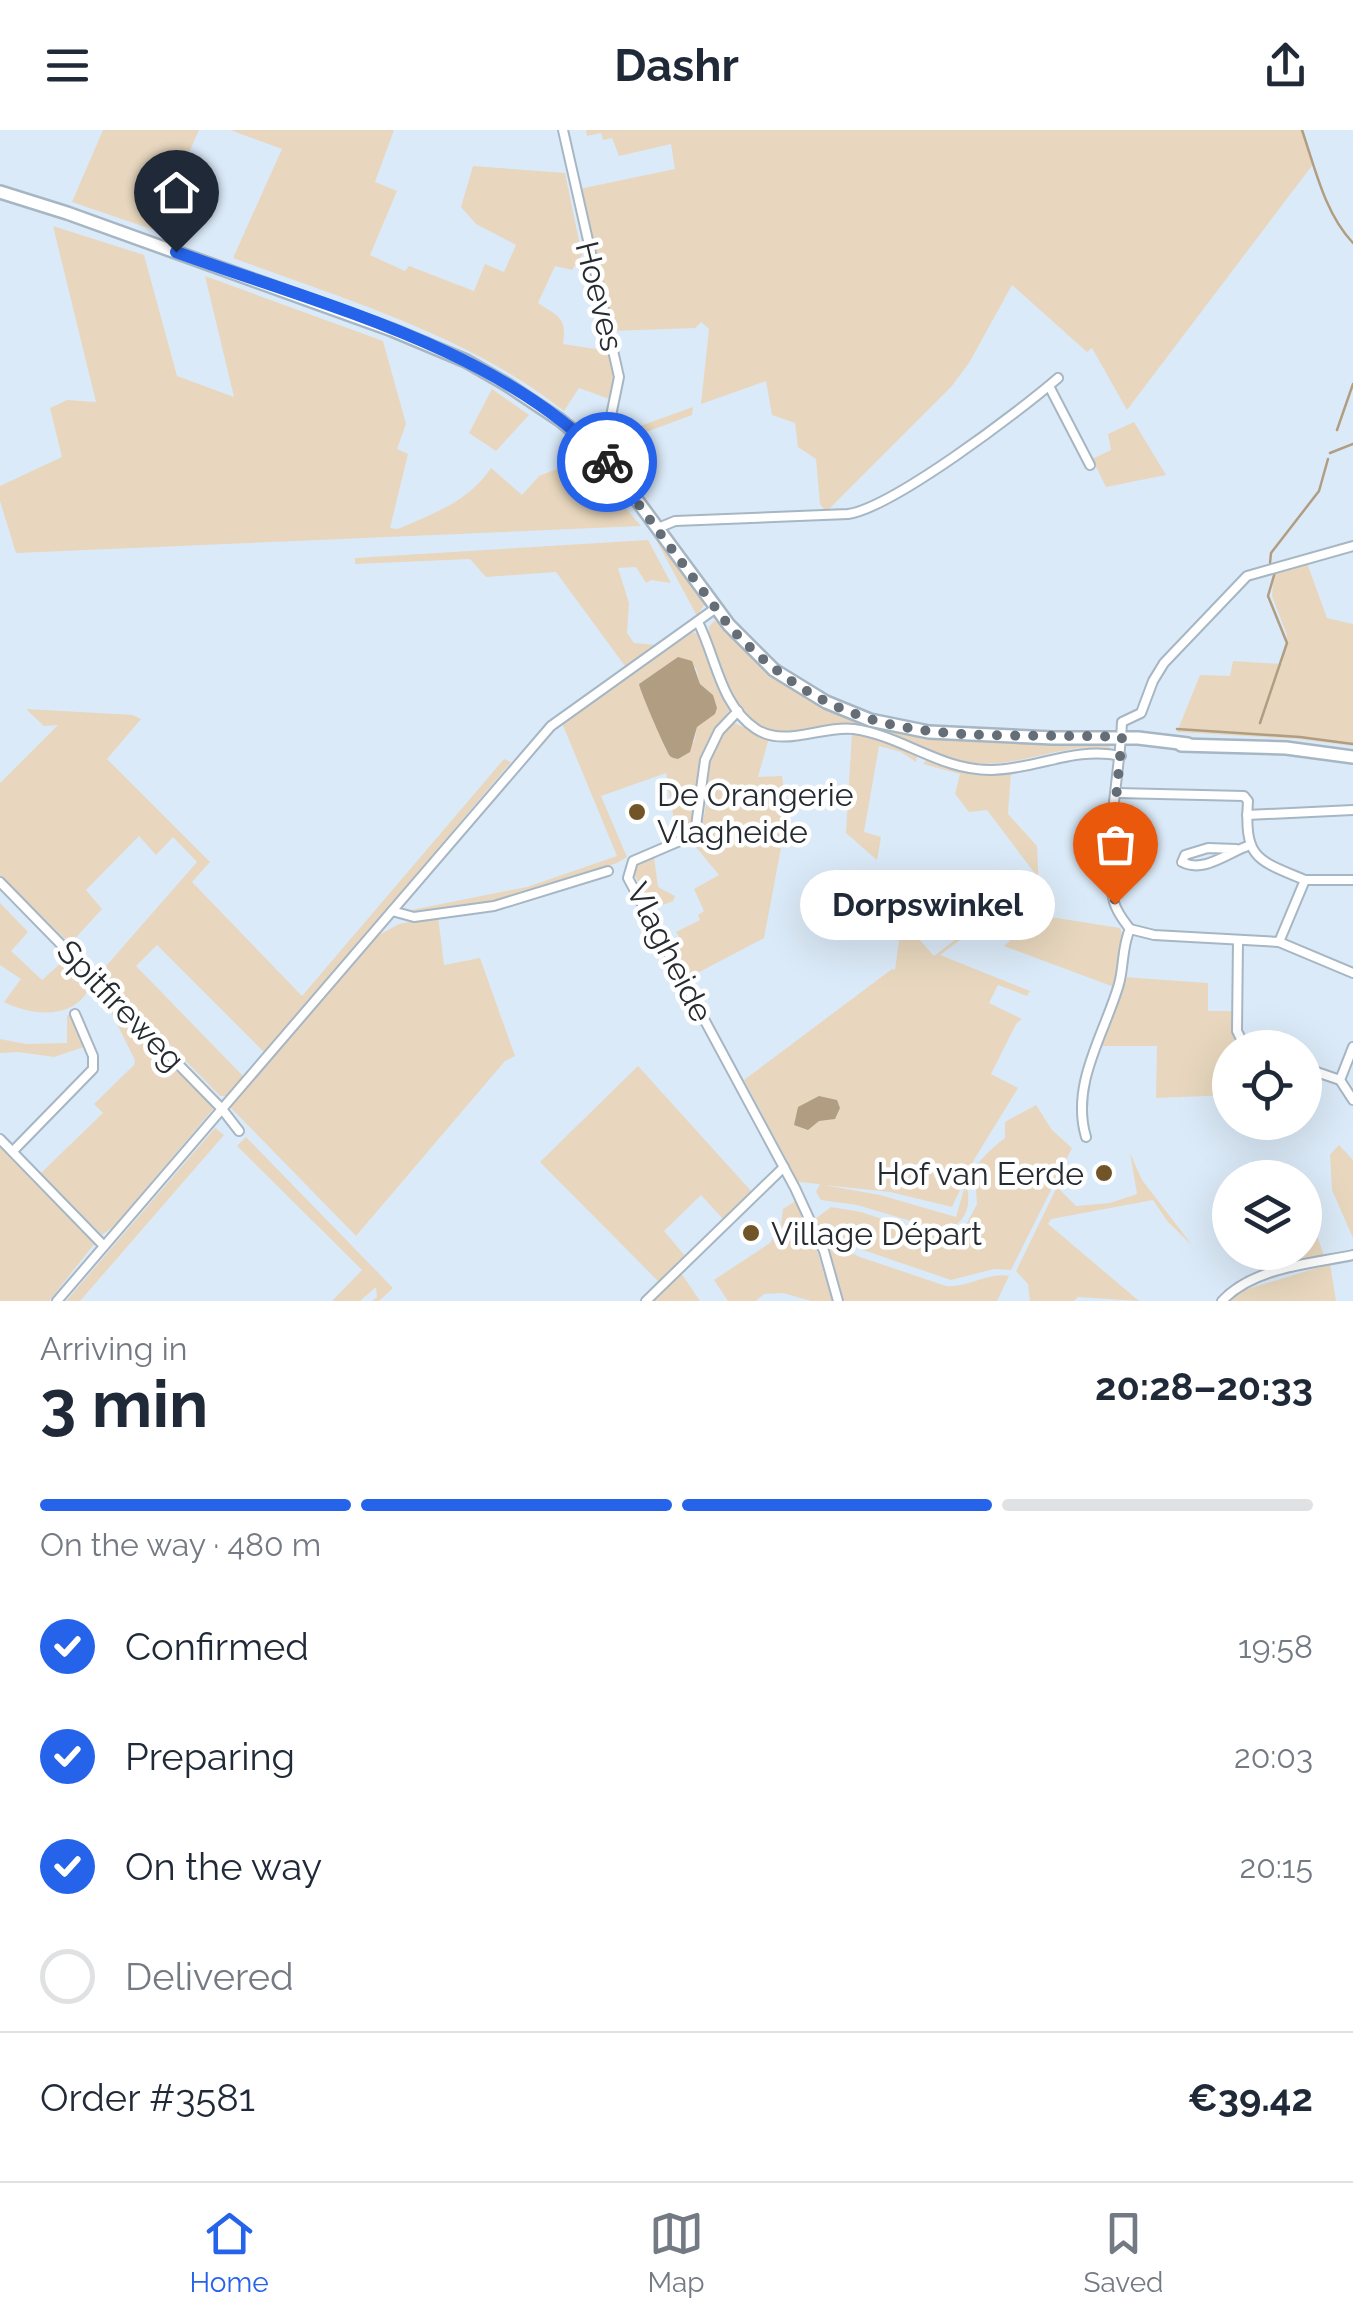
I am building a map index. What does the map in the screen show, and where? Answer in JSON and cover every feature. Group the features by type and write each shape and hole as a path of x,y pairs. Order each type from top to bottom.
{"main road":[{"path":"0,192 392,330 466,362 555,419 595,455 658,528 716,608 774,670 802,689 852,713 929,732 1053,738 1121,746 1188,744 1303,749 1353,757"}],"street":[{"name":"Hoeves","path":"562,130 619,377 606,440 595,455"},
{"path":"658,528 675,521 866,510 897,494 1058,378"},
{"path":"1049,386 1090,465"},
{"path":"1086,1136 1082,1110 1085,1080 1120,982 1130,930 1116,907 1112,888 1111,850 1122,722 1141,713 1164,664 1247,576 1353,546"},
{"path":"57,1301 551,726 716,608"},
{"path":"698,622 719,679 738,711 758,730 775,736 858,730 892,738 928,757 976,769 1011,769 1121,746"},
{"name":"Vlagheide","path":"738,711 719,731 705,760 696,826 682,840 636,859 628,878 784,1167 816,1233 838,1301"},
{"path":"1117,793 1241,795 1248,801 1251,845 1261,862 1305,880 1353,880"},
{"path":"1247,815 1353,810"},
{"path":"1236,849 1229,856 1203,864 1192,866 1182,862 1185,855 1198,850 1251,845"},
{"name":"Vlagheide","path":"392,911 414,917 494,906 608,871"},
{"path":"1279,942 1305,880"},
{"name":"Spitfireweg","path":"0,882 239,1131"},
{"path":"1130,930 1154,935 1279,942 1353,973"},
{"path":"1237,1030 1238,940"},
{"path":"12,1151 93,1069 93,1056 75,1014"},
{"path":"1340,1080 1353,1047"},
{"path":"1322,1074 1340,1080 1353,1100"},
{"path":"0,1139 104,1246"},
{"path":"646,1301 784,1167"},
{"path":"1222,1301 1240,1286 1262,1277 1353,1255"}],"shaded area":[{"path":"103,130 199,130 154,230 72,202"},
{"path":"230,130 394,130 375,182 397,191 370,255 405,271 409,266 474,291 485,264 504,272 516,245 476,224 461,207 473,166 565,173 582,255 572,270 555,266 538,303 560,319 563,344 609,351 614,375 612,400 579,388 564,411 527,384 447,340 233,258 282,149"},
{"path":"586,130 1301,130 1314,163 1127,410 1092,348 1087,352 1012,285 969,363 951,387 826,512 820,504 816,459 798,447 795,423 772,415 766,381 701,404 709,329 701,322 695,328 612,331 579,189 675,169 671,144 619,156 612,138 603,140 601,133 587,136"},
{"path":"53,226 144,255 177,376 234,397 205,276 383,341 406,424 397,449 408,454 390,528 398,529 449,505 472,490 491,468 522,495 539,476 582,459 641,526 16,553 0,501 0,486 62,457 50,408 67,400 96,402"},
{"path":"492,389 529,415 496,451 469,433"},
{"path":"693,407 692,415 622,441 619,449 638,469 634,476 609,451 612,436"},
{"path":"1134,422 1166,475 1106,487 1092,459 1111,450 1108,434"},
{"path":"653,534 657,534 704,605 697,616"},
{"path":"648,540 671,583 646,583 636,567 618,568 629,603 627,633 634,643 656,645 625,666 556,572 486,577 470,559 355,564 355,558"},
{"path":"1307,563 1327,618 1353,624 1353,746 1177,732 1200,675 1230,676 1233,661 1282,664 1287,635 1272,596 1274,571"},
{"path":"714,621 723,623 754,656 884,728 922,735 1109,745 1110,749 1080,748 981,764 937,754 865,727 769,730 749,718 732,697 709,633"},
{"path":"693,632 701,636 730,709 705,750 693,822 677,838 666,773 601,796 627,857 617,863 524,895 414,915 406,911 527,887 617,856 562,723","holes":["678,658 696,668 700,684 713,695 694,742 667,752 639,684"]},
{"path":"678,657 692,661 700,684 713,695 717,708 697,727 690,752 678,759 668,752 639,684"},
{"path":"26,709 133,715 141,719 107,759 210,862 192,882 302,996 504,759 511,762 265,1053 157,945 136,966 244,1077 228,1096 220,1096 100,973 197,862 173,837 156,855 139,836 86,890 102,909 70,944 0,875 0,783 58,725 44,726"},
{"path":"734,723 769,738 758,777 782,776 787,816 764,938 688,978 671,947 680,938 676,932 700,920 698,915 704,911 694,889 719,875 691,841 705,814 713,747 721,733"},
{"path":"852,733 882,739 917,756 916,762 901,752 879,746 864,832 881,837 877,860 846,833"},
{"path":"927,759 971,771 1011,772 1008,814 1037,846 1039,892 1025,891 940,955 1030,991 1027,996 998,985 989,1003 1022,1019 991,1074 1018,1088 975,1158 952,1207 890,1192 824,1185 880,1195 956,1217 966,1182 966,1212 945,1231 857,1205 821,1200 816,1192 820,1184 798,1182 744,1080 895,970 902,920 934,956 1024,887 1031,890 1036,875 987,810 969,812 955,794 960,774 923,764"},
{"path":"654,857 658,887 675,896 673,901 651,910 632,869"},
{"path":"0,903 28,932 11,951 42,980 60,964 87,992 80,1001 49,1012 26,1010 4,1002 21,979 0,965"},
{"path":"1038,915 1120,928 1123,950 1114,987 1004,946"},
{"path":"438,916 444,965 480,958 515,1056 505,1061 356,1236 230,1107 379,935 399,924"},
{"path":"1123,977 1208,983 1208,1011 1234,1011 1234,1030 1212,1030 1212,1096 1156,1098 1157,1046 1100,1046"},
{"path":"108,995 214,1108 114,1226 102,1235 41,1173 103,1113 94,1104 134,1065 106,1002"},
{"path":"72,1013 87,1046 54,1057 0,1053 0,1039 26,1044 67,1043 67,1016"},
{"path":"638,1066 751,1191 723,1219 701,1195 664,1231 685,1256 659,1282 540,1162"},
{"path":"819,1096 837,1100 840,1108 835,1119 819,1121 808,1130 794,1125 798,1107"},
{"path":"1036,1105 1052,1130 1072,1148 1011,1270 994,1269 951,1280 863,1250 820,1230 815,1219 831,1207 950,1237 965,1227 977,1204 976,1190 968,1177 1005,1138 1005,1122"},
{"path":"215,1128 224,1135 80,1301 66,1301"},
{"path":"246,1137 393,1288 379,1301 372,1301 377,1297 376,1287 360,1301 332,1301 362,1270 237,1146"},
{"path":"0,1144 95,1243 49,1301 0,1301"},
{"path":"1339,1145 1353,1160 1353,1238 1332,1190 1330,1155"},
{"path":"1130,1153 1142,1180 1192,1245 1168,1222 1153,1200 1051,1219 1048,1224 1139,1301 1078,1297 1074,1301 1030,1301 1028,1284 1016,1271 1057,1187 1076,1206 1110,1203 1137,1194"},
{"path":"797,1200 833,1301 811,1301 783,1293 764,1294 756,1301 728,1301 714,1280 770,1243 774,1236 777,1240 785,1235 781,1224 783,1209"},
{"path":"823,1240 946,1286 1009,1276 997,1301 841,1301"},
{"path":"1330,1264 1336,1301 1227,1301 1244,1290 1322,1270"},
{"path":"681,1273 700,1301 653,1301"}],"waterway":[{"path":"1302,130 1328,205 1353,243"},
{"path":"1337,430 1353,384"},
{"path":"1330,453 1353,444"},
{"path":"1270,563 1271,553 1319,491 1328,459"},
{"path":"1260,723 1287,643 1268,596 1275,572"},
{"path":"1177,729 1353,744"}],"way so far":[{"path":"607,462 729,626 774,670 826,702 870,720 929,732 1122,737 1111,850 1115,904"}],"place":[{"name":"De Orangerie Vlagheide","path":"637,812"},
{"name":"Dorpswinkel","path":"1115,904"},
{"name":"Hof van Eerde","path":"1104,1173"},
{"name":"Village Départ","path":"751,1233"}],"route":[{"path":"176,252 392,330 466,362 560,420 607,462"}]}
